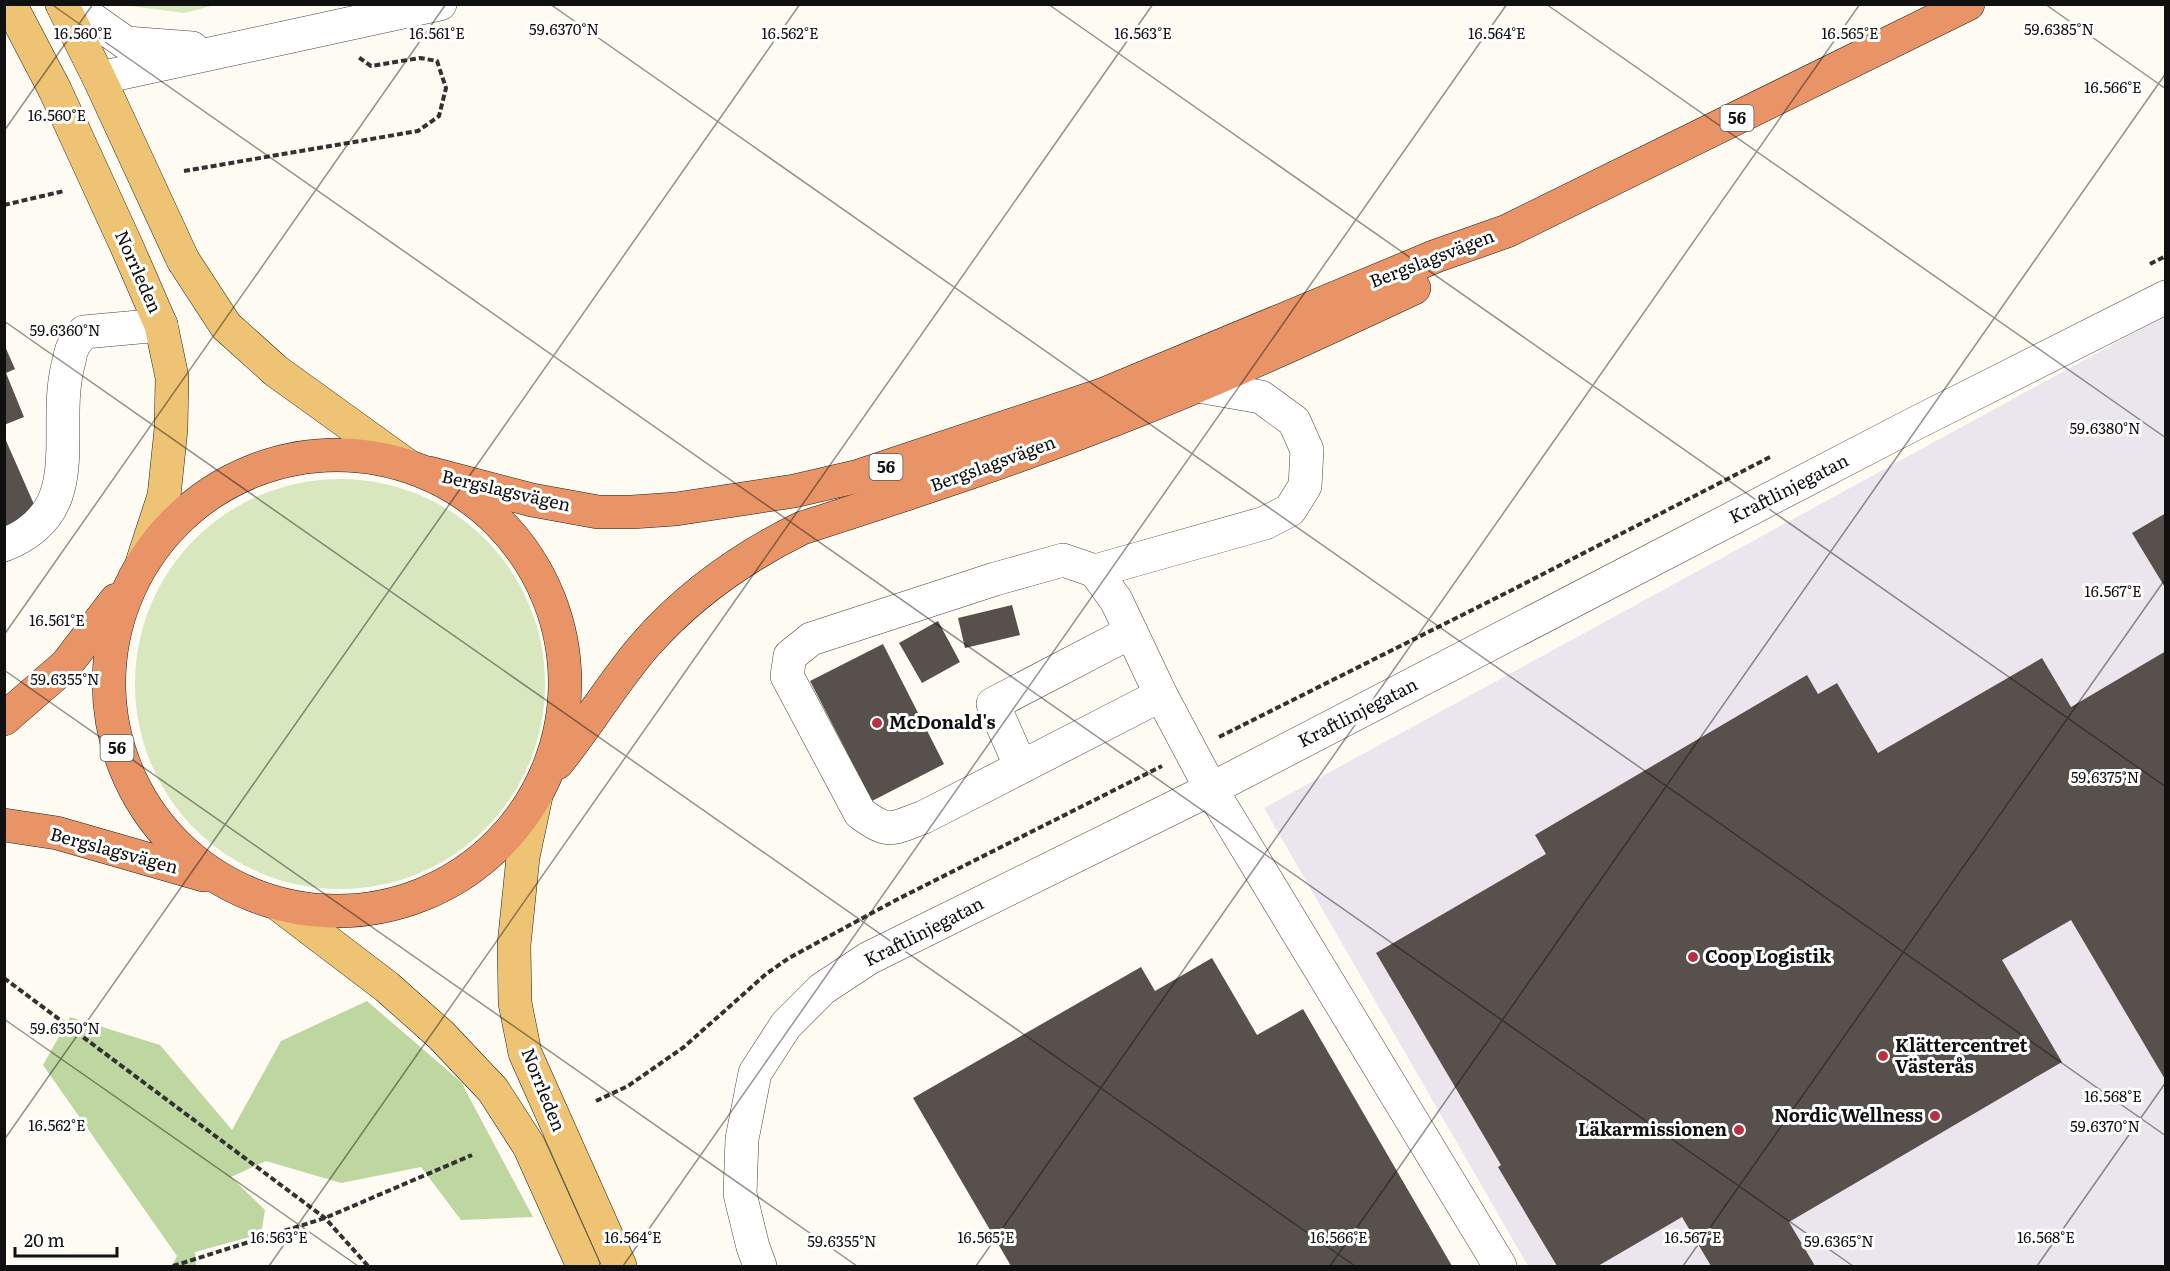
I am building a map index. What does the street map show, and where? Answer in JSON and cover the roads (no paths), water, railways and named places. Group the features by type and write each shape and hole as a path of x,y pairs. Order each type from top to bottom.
{"highway":[{"name":"Bergslagsvägen","path":"417,469 532,500 598,512 675,509 794,492 859,476 1102,395 1436,256 1507,231 1968,4"},
{"name":"Bergslagsvägen","path":"540,787 645,645 697,594 752,555 802,528 1026,453 1198,386 1445,273 1507,231"},
{"name":"56","path":"4,719 66,665 138,570 181,514 230,480 286,460 346,454 417,469 458,489 484,508 508,531 528,558 544,586 556,617 563,649 566,682 563,715 556,747 540,787 500,844 452,881 397,904 338,912 279,904 222,881 176,846 140,801 117,748 108,691 113,634 138,570"},
{"name":"Bergslagsvägen","path":"4,825 57,833 222,881"}],"main road":[{"name":"Norrleden","path":"10,4 55,90 127,247 160,325 172,377 171,429 164,496 138,570"},
{"path":"62,4 99,78 183,260 226,326 276,371 417,469"},
{"path":"55,90 99,78"},
{"name":"Norrleden","path":"540,787 523,857 514,945 514,1003 525,1053 620,1266"},
{"name":"Norrleden","path":"279,904 387,987 441,1035 493,1090 529,1146 583,1266"}],"street":[{"path":"75,4 88,17 126,43 227,51"},
{"path":"99,78 440,4"},
{"name":"Kraftlinjegatan","path":"760,1266 740,1194 742,1139 755,1073 786,1025 822,989 869,958 1211,789 1912,425 2166,297"},
{"path":"4,545 22,538 49,513 63,472 64,383 73,347 84,332 160,325"},
{"path":"1161,695 924,817 890,829 876,824 860,813 787,676 790,656 811,639 1063,560 1095,571 1265,524 1290,510 1305,486 1307,450 1294,421 1261,397 1198,386"},
{"path":"1095,571 1116,600 1161,695 1211,789 1500,1266"},
{"path":"1021,767 993,704 1131,632"}],"place":[{"name":"McDonald's","path":"877,723"},
{"name":"Coop Logistik","path":"1693,957"},
{"name":"Klättercentret Västerås","path":"1883,1056"},
{"name":"Nordic Wellness","path":"1935,1116"},
{"name":"Läkarmissionen","path":"1739,1130"}]}
